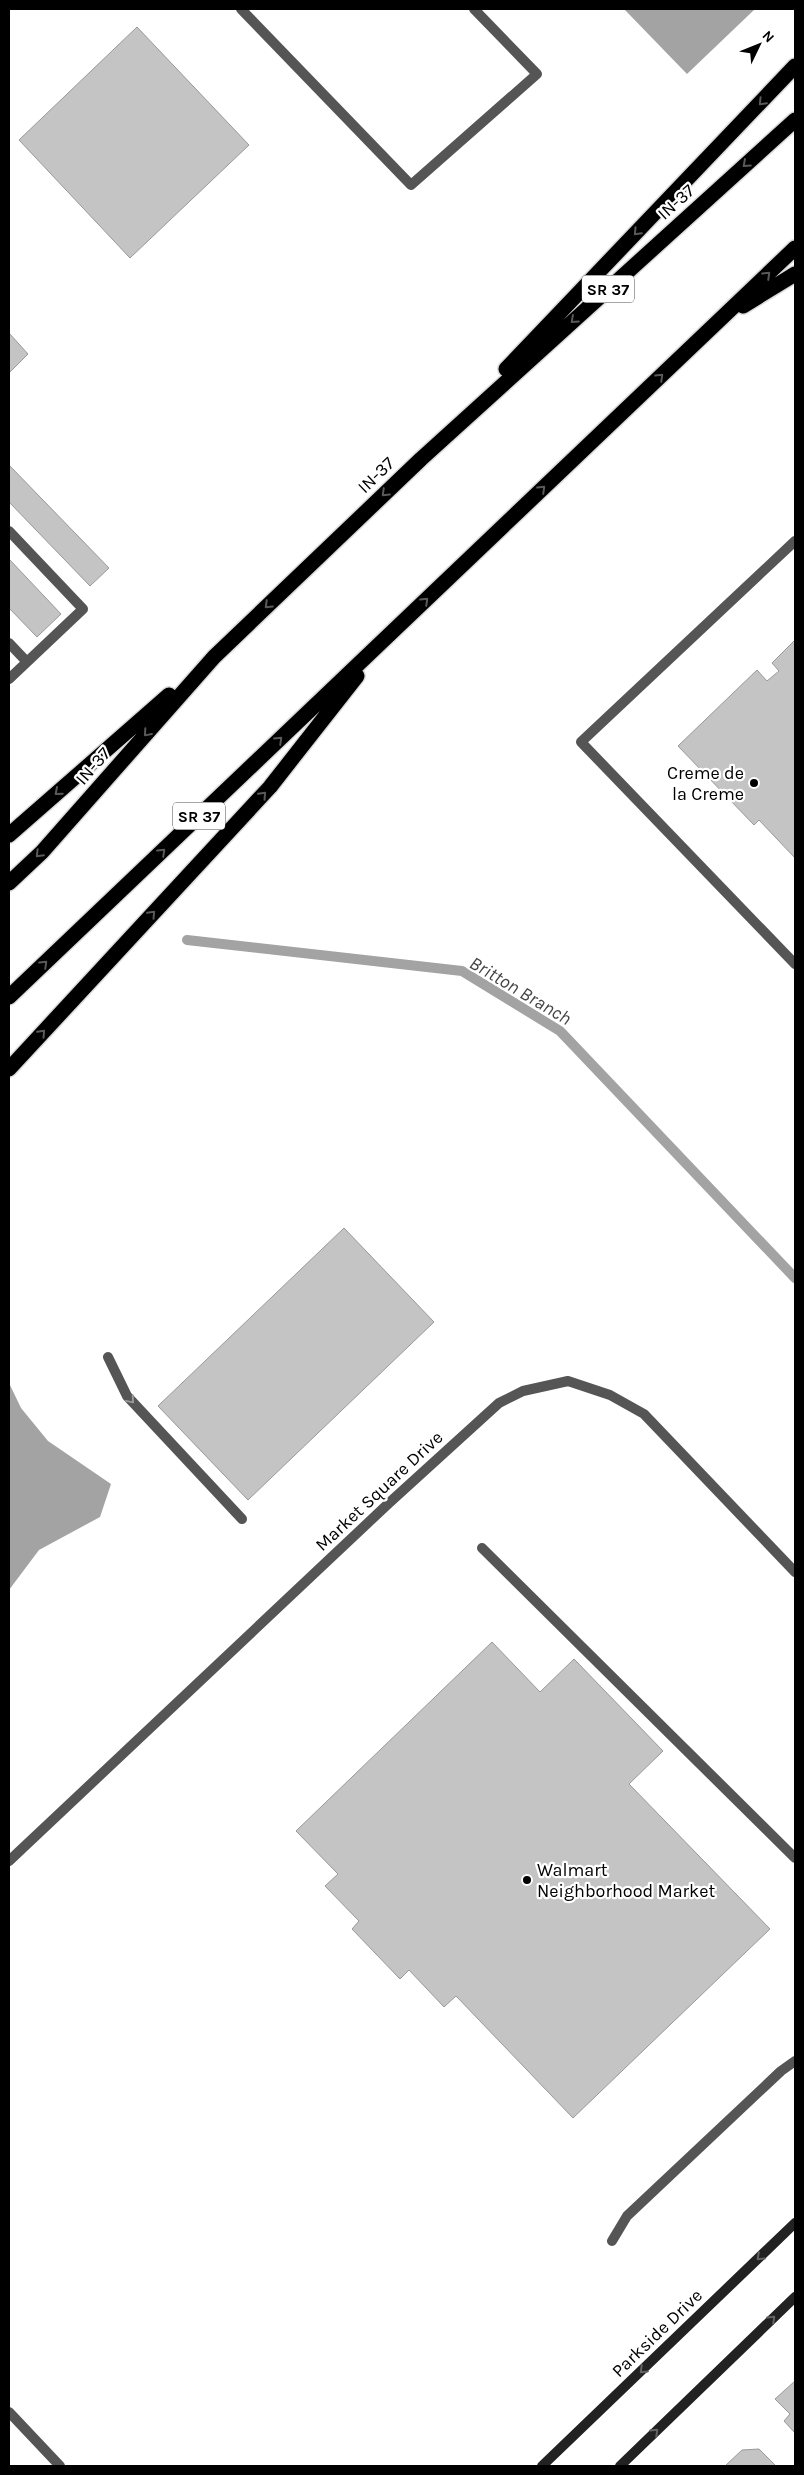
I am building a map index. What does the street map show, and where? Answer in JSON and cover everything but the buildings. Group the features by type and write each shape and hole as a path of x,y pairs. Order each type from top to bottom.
{"highway":[{"path":"421,459 795,66"},
{"name":"IN-37","path":"9,884 42,852 214,657 421,459 795,120"},
{"name":"SR 37","path":"9,997 795,248"},
{"path":"719,321 795,274"},
{"path":"9,1069 270,787 390,635"},
{"path":"9,835 214,657"}],"street":[{"path":"241,9 411,186 537,74 474,9"},
{"path":"9,531 83,609 9,679"},
{"path":"795,541 581,742 795,964"},
{"path":"9,643 27,662"},
{"path":"108,1357 127,1396 242,1520"},
{"name":"Market Square Drive","path":"9,1861 389,1503 499,1403 522,1391 568,1381 610,1395 644,1414 795,1572"},
{"path":"482,1548 795,1858"},
{"path":"612,2241 627,2216 781,2071 795,2061"},
{"name":"Parkside Drive","path":"542,2466 795,2223"},
{"path":"620,2466 795,2296"},
{"path":"9,2412 60,2466"}],"shaded area":[{"path":"624,9 755,9 687,74"},
{"path":"9,1383 21,1408 48,1441 111,1484 100,1517 39,1550 9,1590"}],"waterway":[{"name":"Britton Branch","path":"187,940 462,971 560,1031 795,1278"}],"place":[{"name":"Creme de la Creme","path":"754,783"},
{"name":"Walmart Neighborhood Market","path":"527,1880"}]}
